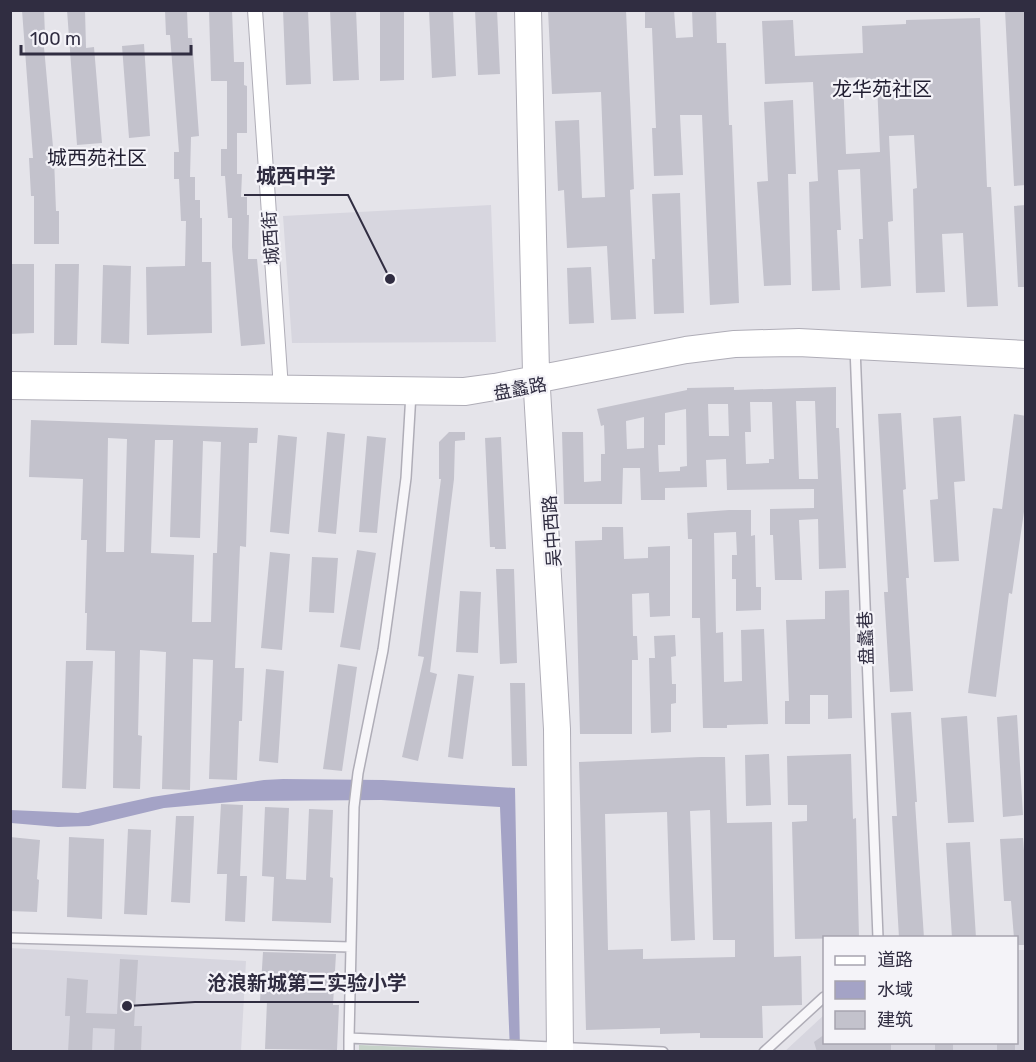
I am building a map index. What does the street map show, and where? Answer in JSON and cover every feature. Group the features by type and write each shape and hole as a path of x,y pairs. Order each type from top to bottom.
{"main road":[{"name":"城西街","path":"255,10 281,388"},
{"name":"吴中西路","path":"522,10 551,729 560,1049"},
{"name":"吴中西路","path":"534,10 536,379"},
{"name":"盘蠡路","path":"10,379 411,391 536,379 685,344 779,336 1026,361"},
{"name":"盘蠡路","path":"855,345 1026,348"},
{"name":"盘蠡路","path":"10,392 281,388"}],"street":[{"name":"盘蠡巷","path":"855,345 878,936"},
{"path":"349,1052 354,807 358,773 383,650 393,578 406,478 411,391"},
{"path":"10,938 351,947"},
{"path":"764,1052 823,999"},
{"path":"349,1038 663,1052"}],"shaded area":[{"path":"491,205 496,342 292,343 283,216"},
{"path":"10,948 246,961 241,1051 11,1051"},
{"path":"1018,950 1025,950 1025,1051 784,1052 823,1016 823,1044 1018,1044"},
{"path":"359,1045 500,1051 359,1052"}],"water":[{"path":"283,779 383,780 515,788 520,1051 510,1051 500,807 381,800 242,801 164,808 89,826 58,827 11,823 10,810 78,813 152,797"}],"building":[{"path":"22,10 44,10 45,36 43,36 54,158 56,211 59,211 59,244 34,244 34,196 31,196 29,158 33,158"},
{"path":"67,10 85,10 86,48 94,47 102,143 77,145"},
{"path":"165,10 187,10 188,38 192,38 199,136 191,137 190,177 195,177 195,200 200,200 202,262 211,262 212,333 147,335 146,267 185,266 186,221 181,221 179,179 174,179 174,152 179,152 170,35 166,35"},
{"path":"209,10 232,10 234,62 244,62 244,85 247,86 247,133 237,133 237,174 242,174 241,197 247,197 248,259 257,259 265,344 241,346 232,247 232,218 228,218 225,176 221,176 221,149 227,149 227,81 211,81"},
{"path":"283,10 308,10 311,84 286,85"},
{"path":"330,10 356,10 359,80 333,81"},
{"path":"380,10 404,10 404,80 380,81"},
{"path":"429,10 453,10 456,76 432,78"},
{"path":"475,10 497,10 500,74 478,75"},
{"path":"548,10 626,10 634,189 630,190 636,319 611,320 607,246 567,248 564,190 558,191 555,121 579,120 582,198 605,197 601,92 552,94"},
{"path":"645,10 674,10 676,38 693,37 692,10 716,10 717,43 726,43 729,125 732,125 739,303 710,305 702,115 680,115 683,175 654,176 652,128 656,128 652,28 645,28"},
{"path":"1005,10 1026,10 1026,185 1014,186"},
{"path":"980,18 987,187 991,187 998,306 967,307 963,233 942,234 945,292 916,293 913,189 917,188 914,135 889,136 893,221 888,222 891,286 861,288 859,239 863,239 860,169 838,170 841,230 837,230 840,290 812,291 809,182 818,181 813,82 765,84 762,21 793,20 795,56 863,53 862,26 906,24 906,20","holes":["864,77 864,83 877,83 880,152 846,154 843,78"]},
{"path":"144,44 150,136 129,138 122,46"},
{"path":"793,100 796,174 788,174 791,285 764,286 757,182 768,181 764,102"},
{"path":"680,193 684,313 654,314 652,259 655,259 652,194"},
{"path":"1026,205 1026,287 1018,287 1014,206"},
{"path":"10,264 34,264 34,333 10,334"},
{"path":"55,264 79,264 77,345 54,345"},
{"path":"103,265 131,266 129,344 101,343"},
{"path":"591,267 594,323 569,324 567,268"},
{"path":"734,387 734,390 836,387 836,428 839,428 846,568 819,569 818,519 799,520 802,580 775,580 773,535 770,535 770,509 814,508 814,489 727,490 726,459 706,460 707,487 665,488 665,500 641,500 640,468 623,468 622,504 564,504 562,432 583,432 584,482 601,481 601,454 605,454 604,425 601,426 597,409 687,390 687,388","holes":["796,401 815,401 818,479 799,479","750,402 772,402 774,459 769,459 769,463 746,464 745,432 751,432","708,404 728,404 729,436 709,436","686,409 687,466 680,467 680,471 659,472 658,445 665,445 665,413","644,417 644,448 627,449 626,421"]},
{"path":"901,413 909,578 906,578 913,691 890,692 884,592 888,592 878,414"},
{"path":"1014,414 1026,416 1026,498 1012,594 1009,593 996,697 968,693 993,508 1002,509"},
{"path":"961,416 965,481 954,482 959,561 934,562 930,500 938,499 933,418"},
{"path":"31,420 258,428 257,443 249,443 246,547 240,546 235,668 244,668 237,780 209,779 213,660 193,659 190,790 162,789 166,652 140,650 138,735 142,736 140,789 113,788 115,651 86,650 87,540 81,540 83,479 29,477","holes":["108,438 127,439 124,552 106,552","155,440 173,440 170,537 200,538 203,441 221,442 217,553 213,553 211,622 192,622 194,555 151,553"]},
{"path":"327,432 345,434 336,534 318,532"},
{"path":"449,432 465,432 465,440 455,441 454,479 430,672 437,674 418,761 402,757 424,657 418,656 441,479 439,479 439,442"},
{"path":"278,435 297,437 289,534 270,532"},
{"path":"367,436 386,438 377,533 359,532"},
{"path":"501,437 506,549 495,549 495,547 490,547 485,438"},
{"path":"751,510 751,536 755,535 756,587 761,587 761,610 736,611 736,579 732,579 732,555 737,555 736,532 714,533 716,633 723,632 724,682 742,681 741,630 764,629 768,724 703,728 700,618 692,618 692,539 688,539 687,513"},
{"path":"602,527 623,527 624,559 648,558 648,547 670,546 670,616 650,617 649,593 632,594 633,636 637,636 638,660 632,660 632,734 580,734 575,541 602,540"},
{"path":"357,550 376,553 360,650 340,647"},
{"path":"270,552 290,554 282,650 261,648"},
{"path":"312,557 338,558 334,613 309,612"},
{"path":"496,569 514,569 517,663 500,664"},
{"path":"849,590 852,718 828,719 828,695 810,695 810,724 785,724 785,701 789,701 786,620 825,619 825,591"},
{"path":"460,591 481,592 478,653 456,652"},
{"path":"675,635 676,656 671,657 672,684 676,684 676,703 671,704 671,732 651,733 649,658 655,658 654,636"},
{"path":"66,661 93,661 86,789 62,788"},
{"path":"338,664 357,667 342,771 323,769"},
{"path":"266,669 284,671 278,763 259,761"},
{"path":"458,674 474,676 463,759 448,757"},
{"path":"510,683 525,683 527,766 512,766"},
{"path":"911,712 924,936 899,936 892,816 897,816 891,713"},
{"path":"1017,715 1023,815 1003,817 997,717"},
{"path":"967,716 974,822 948,823 941,718"},
{"path":"769,754 771,805 746,806 745,755"},
{"path":"851,754 853,819 856,818 859,936 795,939 792,822 807,821 807,805 788,805 787,756"},
{"path":"725,757 727,823 772,822 774,957 801,956 802,1005 762,1006 763,1038 700,1038 700,1033 660,1034 660,1028 586,1030 579,762","holes":["710,810 713,940 735,940 735,957 643,959 643,949 608,950 605,814 667,812 671,941 695,940 690,811"]},
{"path":"221,804 243,805 240,876 247,876 245,922 225,921 227,874 217,874"},
{"path":"265,807 289,808 286,879 306,880 309,809 333,810 330,877 333,878 331,923 272,921 274,877 262,876"},
{"path":"176,816 194,816 190,903 171,902"},
{"path":"128,829 151,830 147,915 124,914"},
{"path":"10,837 40,840 37,912 10,911"},
{"path":"69,837 104,839 102,919 67,917"},
{"path":"1023,838 1026,876 1026,945 1018,945 1018,936 1014,936 1011,901 1004,901 1000,839"},
{"path":"970,842 976,936 952,936 946,843"},
{"path":"263,952 336,954 333,1005 339,1005 337,1050 265,1049 267,1001 260,1001"},
{"path":"120,959 138,960 134,1026 142,1026 141,1052 114,1052 115,1029 93,1028 92,1052 68,1052 70,1016 65,1016 67,978 88,980 86,1013 117,1014"},
{"path":"823,1035 823,1044 891,1044 891,1052 817,1052 814,1042"},
{"path":"935,1044 953,1044 953,1052 935,1052"},
{"path":"997,1044 1015,1044 1015,1052 997,1052"}],"place":[{"name":"城西中学","path":"390,279"},
{"name":"沧浪新城第三实验小学","path":"127,1006"}],"district":[{"name":"龙华苑社区","path":"882,89"},
{"name":"城西苑社区","path":"97,158"}]}
